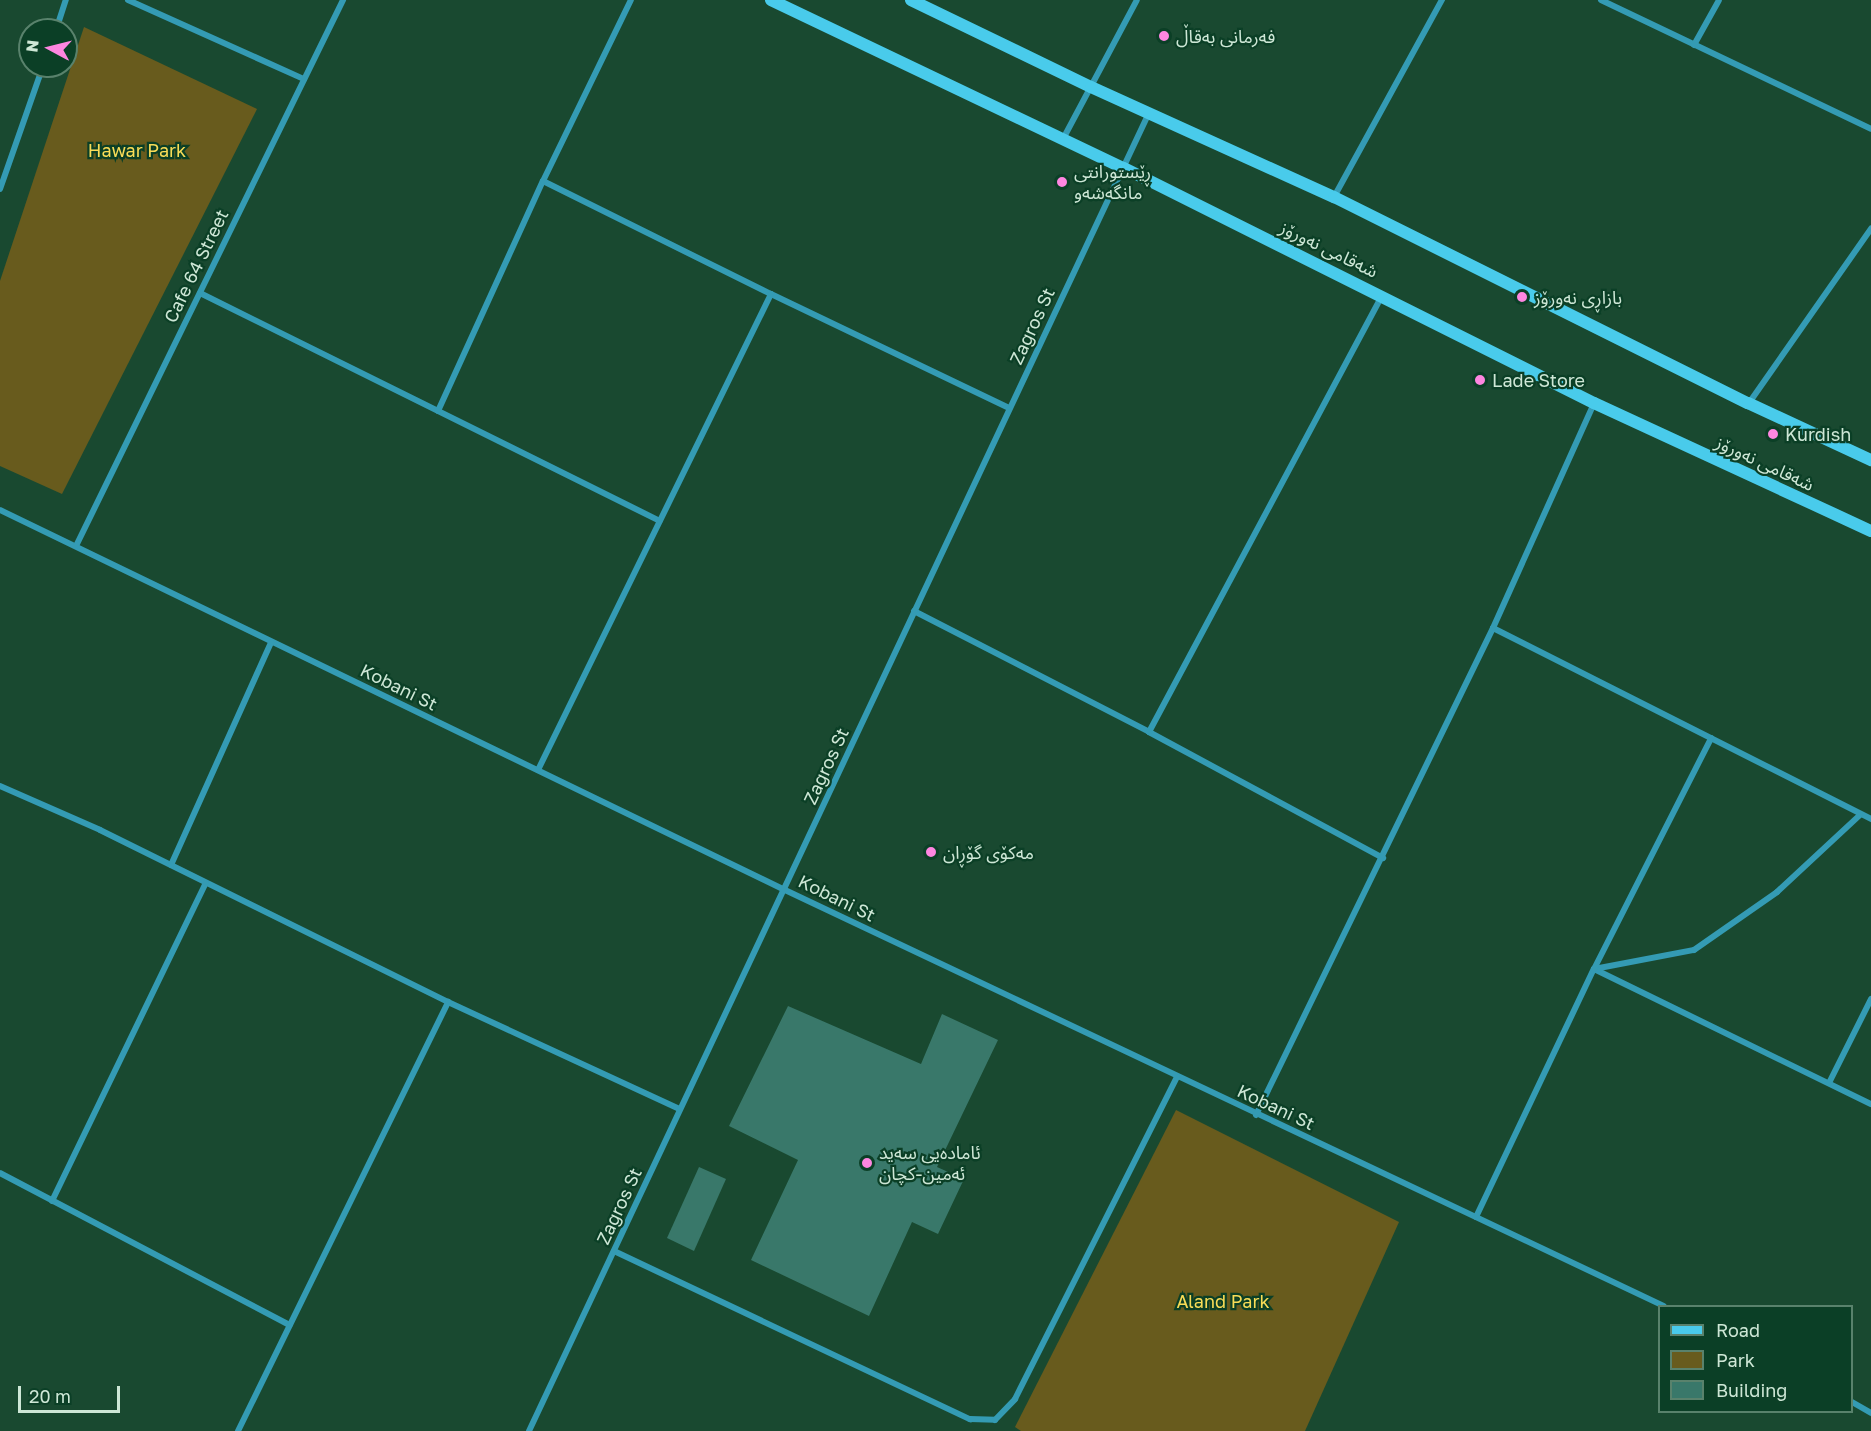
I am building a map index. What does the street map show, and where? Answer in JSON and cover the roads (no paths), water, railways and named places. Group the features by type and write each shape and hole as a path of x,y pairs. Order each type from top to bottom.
{"main road":[{"name":"شەقامی نەورۆز","path":"771,0 1124,168 1594,403 1871,531"},
{"path":"911,0 1091,87 1334,197 1748,403 1871,460"}],"street":[{"path":"60,18 66,0"},
{"path":"128,0 304,80"},
{"name":"Cafe 64 Street","path":"76,546 343,0"},
{"path":"438,411 543,181 631,0"},
{"path":"1062,139 1137,0"},
{"path":"1334,197 1442,0"},
{"path":"1600,0 1871,129"},
{"path":"1694,45 1719,0"},
{"path":"0,189 39,78"},
{"name":"Zagros St","path":"530,1431 1149,113"},
{"path":"543,181 1009,408"},
{"path":"1748,403 1871,229"},
{"path":"201,293 660,521"},
{"path":"538,770 771,294"},
{"path":"1149,732 1382,296"},
{"path":"1256,1115 1493,628 1594,403"},
{"name":"Kobani St","path":"0,510 785,890 1256,1115 1662,1305"},
{"path":"914,611 1149,732 1383,858"},
{"path":"1493,628 1871,819"},
{"path":"171,866 271,642"},
{"path":"1476,1216 1594,969 1711,738"},
{"path":"0,786 171,866 448,1002 680,1109"},
{"path":"1594,969 1694,950 1777,892 1860,815"},
{"path":"52,1201 206,883"},
{"path":"1594,969 1871,1104"},
{"path":"1828,1083 1871,999"},
{"path":"238,1431 448,1002"},
{"path":"614,1251 970,1419 995,1420 1015,1399 1177,1077"},
{"path":"0,1173 290,1325"},
{"path":"1853,1403 1871,1413"}],"place":[{"name":"فەرمانی بەقاڵ","path":"1164,36"},
{"name":"ڕێستورانتی مانگەشەو","path":"1062,182"},
{"name":"بازاڕی نەورۆز","path":"1522,297"},
{"name":"Lade Store","path":"1480,380"},
{"name":"Kurdish","path":"1773,434"},
{"name":"مەکۆی گۆڕان","path":"931,852"},
{"name":"ئامادەیی سەید ئەمین-کچان","path":"867,1163"}],"park label":[{"name":"Hawar Park","path":"137,150"},
{"name":"Aland Park","path":"1223,1301"}]}
